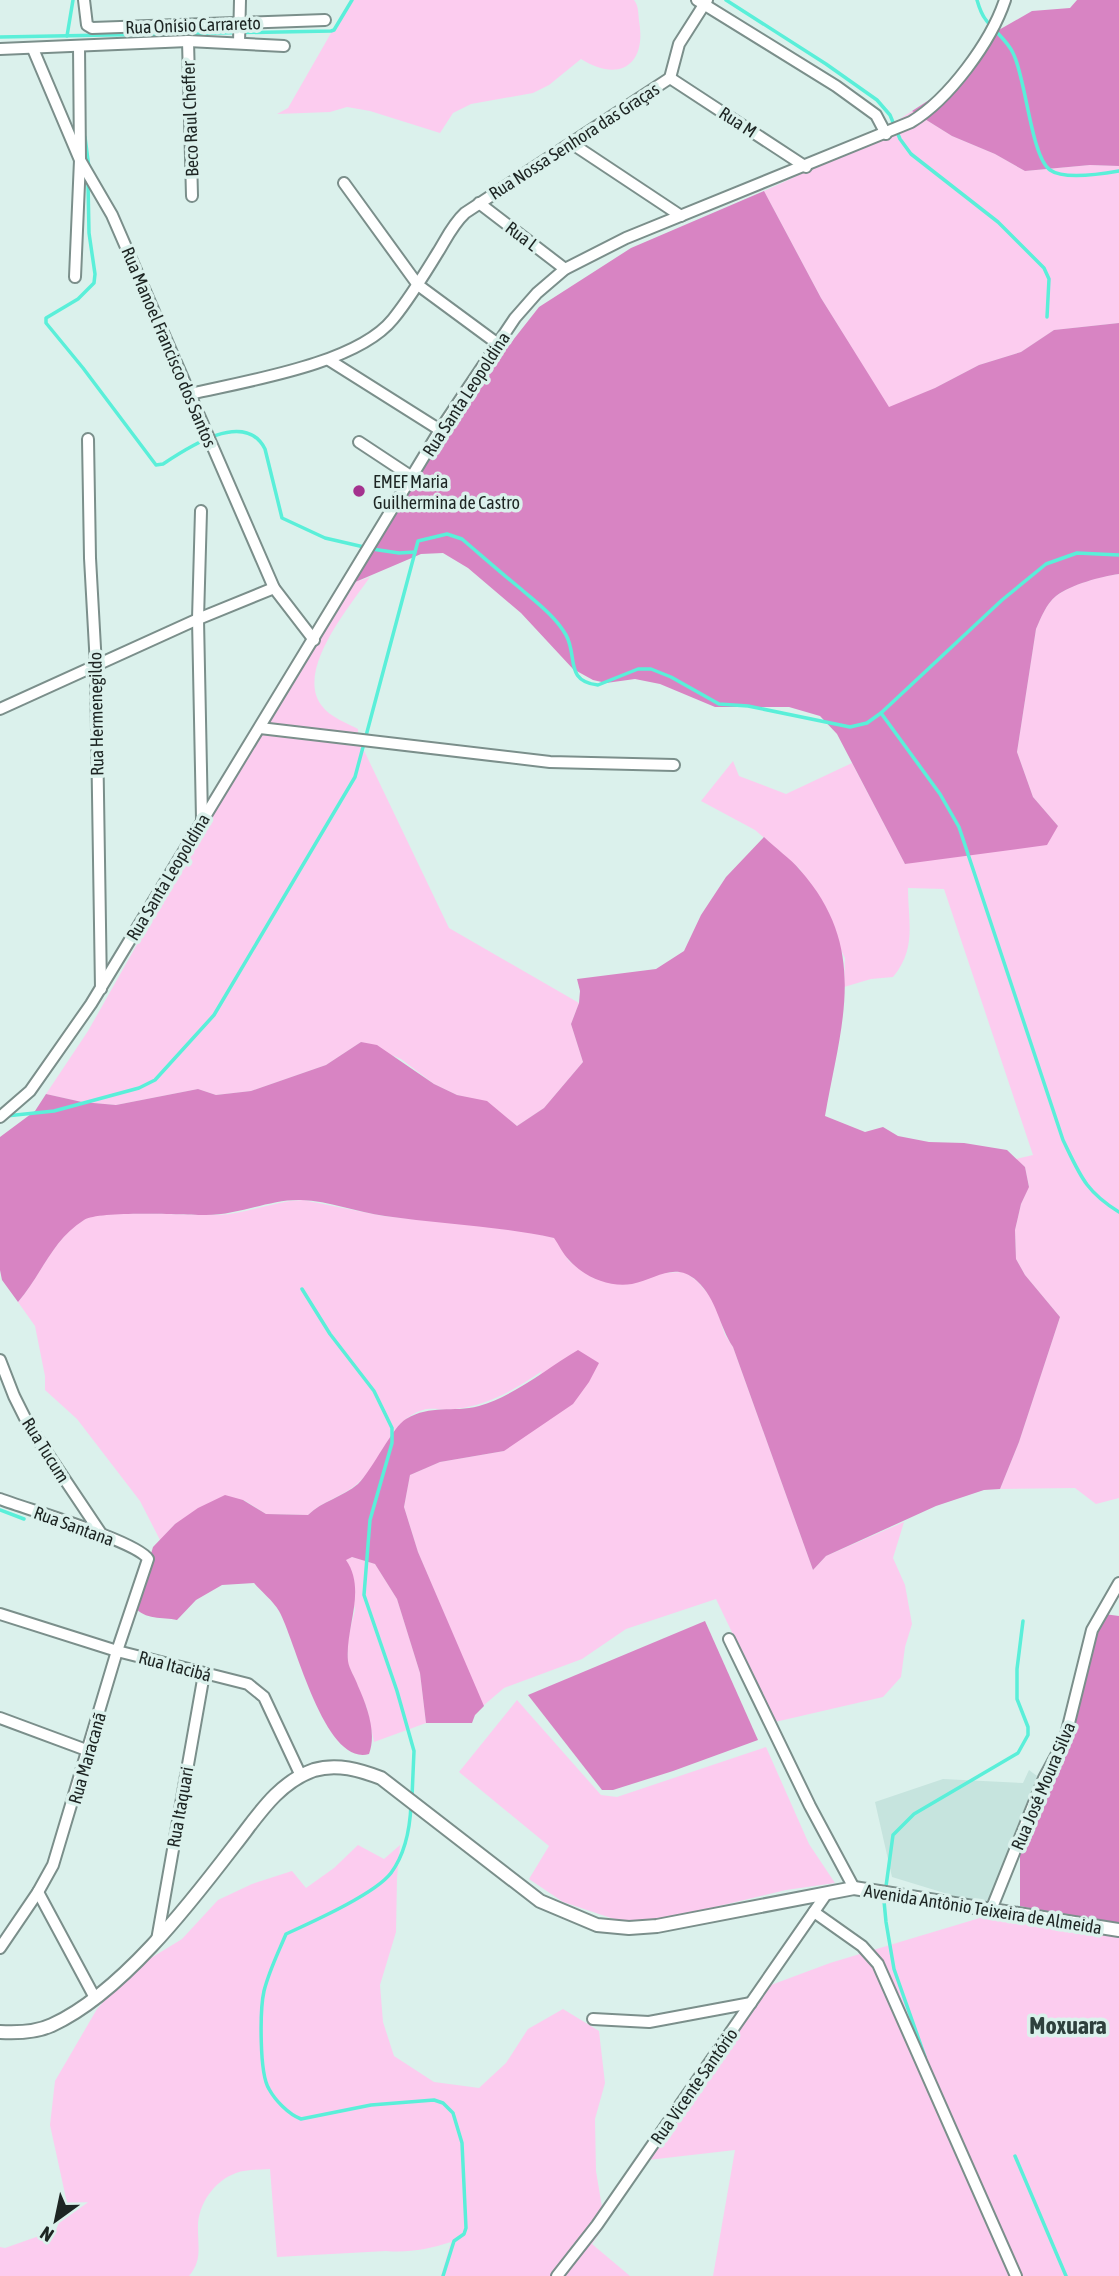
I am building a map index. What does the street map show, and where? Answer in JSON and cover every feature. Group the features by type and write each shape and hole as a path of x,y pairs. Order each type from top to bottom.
{"street":[{"name":"Rua Onísio Carrareto","path":"84,0 87,25 92,28 239,26 324,20"},
{"path":"239,43 240,0"},
{"name":"Rua Santa Leopoldina","path":"0,1117 30,1091 101,989 440,430 515,318 537,293 565,269 597,251 911,122 935,105 988,39 1005,0"},
{"path":"670,78 679,44 703,1 755,38 836,86 876,115 886,134"},
{"path":"0,49 33,50 188,41 284,46"},
{"name":"Beco Raul Cheffer","path":"188,41 192,196"},
{"path":"75,278 82,164 79,46"},
{"name":"Rua Manoel Francisco dos Santos","path":"33,50 82,164 112,215 274,589 314,640"},
{"name":"Rua Nossa Senhora das Graças","path":"329,360 382,331 418,285 459,219 479,203 670,78"},
{"name":"Rua M","path":"670,78 806,167"},
{"path":"571,143 681,216"},
{"path":"344,183 418,285 498,344"},
{"name":"Rua L","path":"479,203 565,269"},
{"path":"190,394 329,360 440,430"},
{"name":"Rua Hermenegildo","path":"88,439 90,558 96,666 101,989"},
{"path":"359,442 412,477"},
{"path":"201,511 198,619 202,820"},
{"path":"0,709 198,619 274,589"},
{"path":"260,728 550,762 674,765"},
{"name":"Rua Tucum","path":"0,1360 29,1426 102,1535"},
{"name":"Rua Santana","path":"0,1499 102,1535 147,1556"},
{"name":"Rua Maracanã","path":"0,1948 53,1866 117,1651 148,1562 147,1556"},
{"name":"Rua José Moura Silva","path":"992,1909 1044,1778 1065,1739 1092,1630 1119,1583"},
{"name":"Rua Itacibá","path":"0,1614 117,1651 248,1684 264,1697 301,1776"},
{"path":"729,1639 810,1806 854,1888"},
{"name":"Rua Itaquari","path":"157,1940 204,1674"},
{"path":"0,1718 89,1751"},
{"name":"Avenida Antônio Teixeira de Almeida","path":"0,2032 24,2032 52,2025 95,1998 157,1940 259,1812 279,1792 301,1776 317,1769 336,1767 361,1770 381,1778 519,1886 565,1913 597,1925 629,1928 657,1926 854,1888 1119,1930"},
{"path":"38,1892 95,1998"},
{"name":"Rua Vicente Santório","path":"557,2276 597,2225 827,1893"},
{"path":"814,1912 862,1946 878,1964 1016,2276"},
{"path":"593,2019 649,2022 751,2003"}],"shaded area":[{"path":"350,0 634,0 638,13 639,49 627,66 618,69 595,66 581,59 549,85 533,93 471,104 453,113 440,133 370,111 347,107 330,112 277,114 288,108"},
{"path":"1077,0 1119,0 1119,166 1090,165 1025,171 995,154 952,136 912,111 957,82 997,31 1032,11 1070,8"},
{"path":"912,111 952,136 995,154 1025,171 1090,165 1119,166 1119,323 1054,330 1021,352 979,365 889,408 821,298 764,191 840,154"},
{"path":"764,191 821,298 889,407 935,388 979,365 1021,352 1054,330 1119,323 1119,574 1070,588 1052,599 1047,607 1036,629 1017,752 1033,797 1058,826 1047,845 905,864 837,734 820,716 789,707 715,707 660,684 635,679 606,683 593,680 573,669 521,613 468,568 443,553 421,554 353,583 445,427 539,307 631,248"},
{"path":"1119,574 1119,1498 1096,1504 1075,1488 1000,1489 1019,1442 1060,1317 1025,1275 1016,1259 1015,1230 1021,1204 1029,1186 1025,1167 1016,1159 1033,1155 944,889 908,888 910,934 905,956 893,977 871,979 844,987 845,958 800,869 755,830 701,801 733,761 739,776 786,794 852,763 905,864 1058,826 1033,797 1017,752 1036,629 1056,596 1086,582"},
{"path":"370,577 328,639 315,675 315,692 325,710 358,729 358,738 449,928 579,1003 571,1024 583,1062 544,1108 517,1126 487,1102 457,1095 434,1084 401,1059 361,1042 326,1065 251,1091 216,1095 198,1089 116,1105 82,1102 46,1094 88,1031 217,803 353,583"},
{"path":"764,837 796,866 822,899 836,929 843,958 843,1019 825,1116 865,1132 883,1127 898,1136 929,1142 964,1143 1007,1150 1025,1167 1029,1187 1021,1204 1015,1230 1016,1259 1025,1275 1060,1317 1019,1442 1000,1489 984,1490 936,1506 826,1556 813,1570 733,1347 704,1288 689,1275 681,1272 665,1273 632,1284 606,1283 575,1266 554,1238 385,1216 312,1201 289,1200 231,1213 124,1214 93,1217 73,1228 55,1247 18,1302 2,1280 0,1137 35,1111 46,1094 82,1102 116,1105 198,1089 216,1095 251,1091 326,1065 361,1042 377,1045 434,1084 457,1095 487,1101 517,1126 544,1108 583,1062 571,1024 579,1003 577,979 656,969 684,951 701,915 726,877"},
{"path":"303,1200 383,1216 519,1230 555,1238 569,1261 595,1279 643,1280 658,1273 685,1272 698,1282 714,1301 725,1335 733,1347 813,1570 826,1556 904,1522 893,1558 905,1585 912,1624 905,1647 901,1677 883,1697 775,1722 716,1599 626,1629 582,1659 504,1688 483,1706 418,1552 404,1507 410,1475 440,1462 504,1451 542,1371 511,1390 479,1404 451,1409 427,1409 412,1415 394,1432 366,1475 357,1484 308,1515 266,1514 244,1500 175,1524 160,1540 140,1501 77,1419 45,1390 45,1376 35,1326 18,1302 64,1236 85,1219 110,1214 229,1214"},
{"path":"578,1350 599,1363 573,1404 504,1451 440,1462 410,1475 404,1507 418,1552 484,1706 475,1715 472,1723 426,1723 420,1673 397,1599 375,1564 352,1557 346,1560 355,1584 348,1661 370,1720 372,1737 369,1754 353,1753 338,1741 325,1722 279,1611 254,1583 222,1585 196,1600 177,1620 149,1616 135,1607 153,1547 175,1524 198,1508 225,1495 243,1500 266,1514 308,1515 358,1484 395,1430 406,1419 433,1410 469,1408 492,1402"},
{"path":"352,1557 375,1564 397,1599 420,1673 426,1723 374,1742 367,1708 348,1664 348,1638 355,1610 346,1559"},
{"path":"1104,1614 1119,1616 1119,1926 1020,1906 1020,1842 1069,1739 1087,1663"},
{"path":"705,1621 758,1740 673,1771 613,1790 602,1790 528,1695"},
{"path":"517,1700 601,1795 617,1797 766,1747 809,1844 835,1883 786,1890 661,1920 617,1920 563,1902 529,1879 549,1846 459,1772"},
{"path":"1029,1770 1037,1776 987,1906 892,1877 875,1802 943,1779 1023,1783"},
{"path":"358,1845 384,1859 400,1845 396,1932 380,1985 383,2022 394,2056 434,2082 479,2088 506,2063 528,2029 563,2009 599,2031 605,2083 595,2119 596,2171 605,2225 592,2244 630,2276 441,2276 451,2242 411,2251 277,2257 270,2169 236,2173 221,2182 208,2195 198,2220 198,2260 189,2276 0,2276 0,2247 5,2248 56,2230 67,2203 50,2125 55,2081 97,2009 133,1969 182,1939 218,1900 252,1884 292,1871 306,1888 334,1868"},
{"path":"1020,1906 1119,1926 1119,2276 713,2276 735,2150 648,2160 771,1985 830,1963"}],"waterway":[{"path":"67,36 73,0"},
{"path":"0,37 331,31 352,0"},
{"path":"726,0 877,100 890,115 900,139 911,154 998,222 1044,268 1049,279 1047,317"},
{"path":"977,0 984,18 1007,44 1018,65 1033,134 1043,162 1050,170 1064,175 1119,171"},
{"path":"85,137 89,168"},
{"path":"88,182 94,283 78,299 46,318 46,323 156,465 163,464 186,449 216,435 244,432 256,438 265,449 282,518 325,538 364,547"},
{"path":"6,1116 54,1111 139,1088 155,1080 214,1015 355,777 418,541 447,534 462,539 557,622 569,643 576,673 587,683 598,685 638,669 651,669 719,704 748,706 850,727 867,723 881,713 1002,600 1046,564 1077,553 1119,555"},
{"path":"372,549 399,553 415,552"},
{"path":"881,713 940,794 959,827 1063,1140 1079,1173 1091,1189 1119,1212"},
{"path":"302,1289 330,1334 374,1391 392,1428 392,1443 370,1520 364,1595 397,1691 414,1751 412,1797"},
{"path":"0,1510 24,1519"},
{"path":"925,2057 894,1969 886,1922 884,1901 893,1835 914,1814 1018,1753 1028,1735 1028,1727 1017,1699 1017,1669 1023,1621"},
{"path":"411,1805 406,1840 391,1873 358,1898 286,1934 264,1991 262,2056 266,2081 272,2093 278,2102 301,2119 371,2105 434,2100 443,2103 453,2113 462,2143 466,2228 464,2234 454,2241 443,2276"},
{"path":"1015,2156 1066,2276"}],"place":[{"name":"EMEF Maria Guilhermina de Castro","path":"359,491"}],"district":[{"name":"Moxuara","path":"1068,2025"}]}
